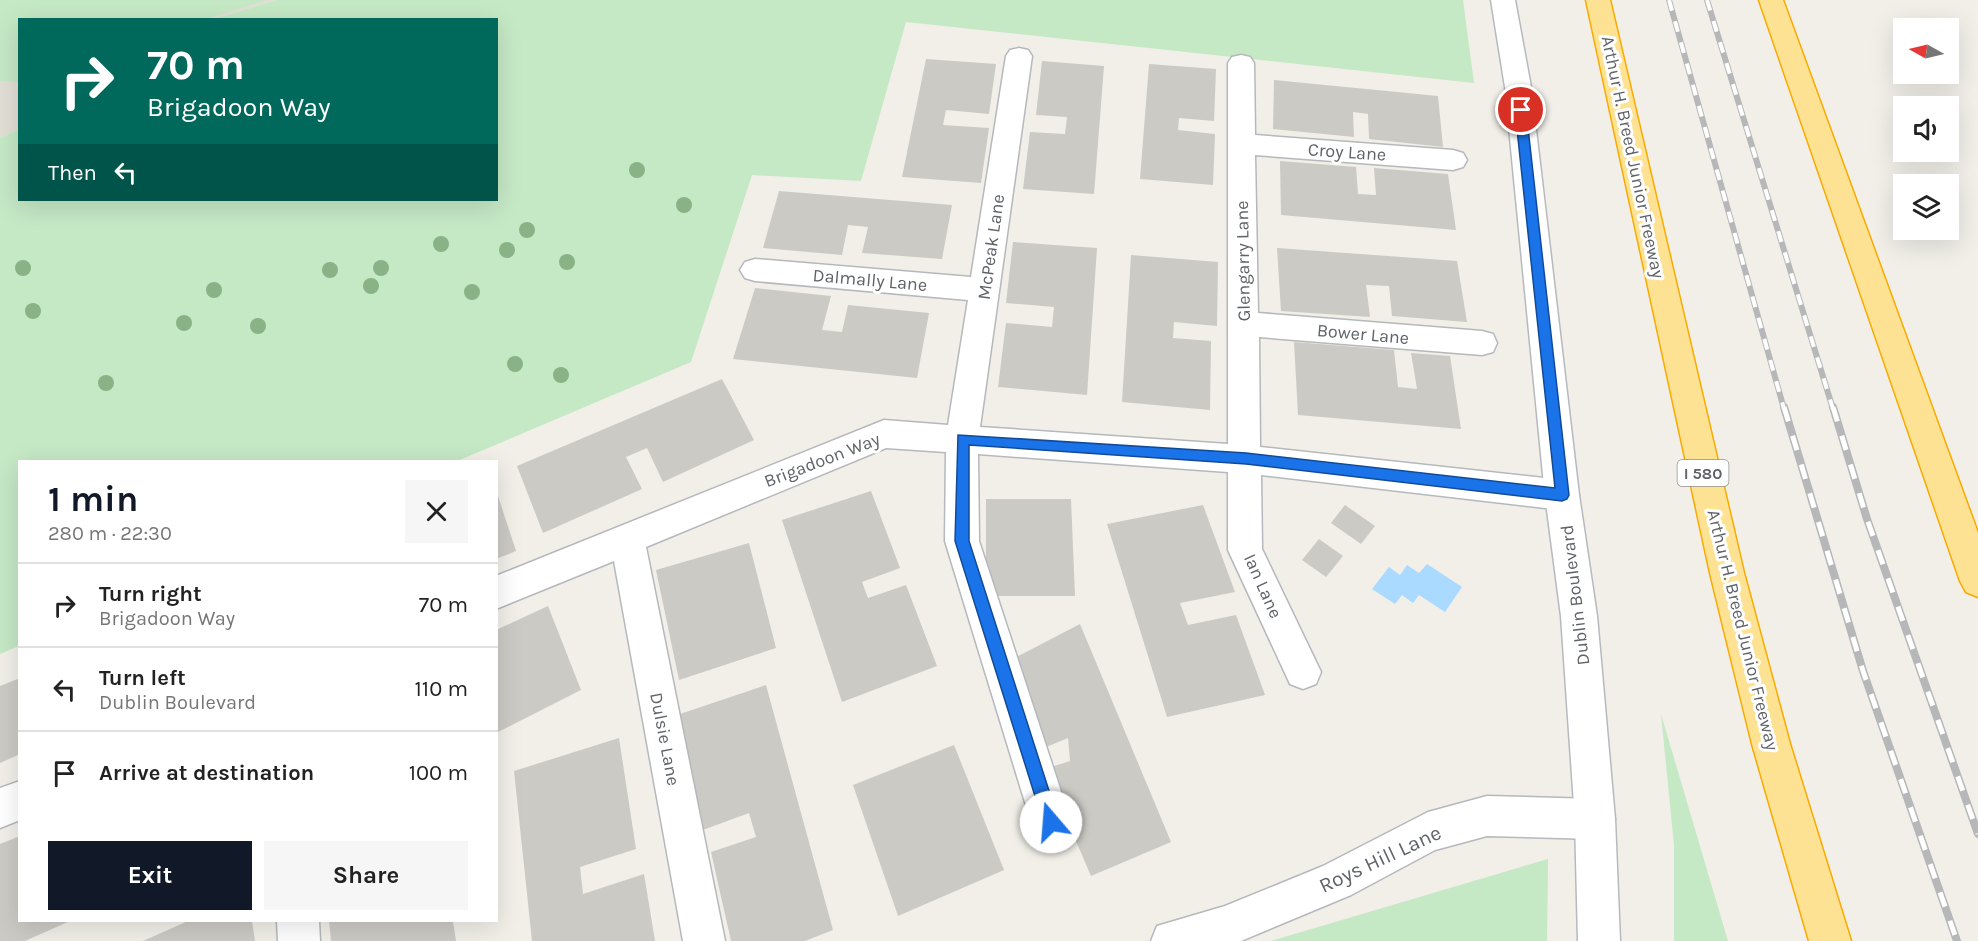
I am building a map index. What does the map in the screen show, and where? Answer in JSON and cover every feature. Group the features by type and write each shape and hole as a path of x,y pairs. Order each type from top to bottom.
{"highway":[{"name":"Arthur H. Breed Junior Freeway","path":"1598,0 1727,573 1771,744 1830,941"},
{"path":"1772,0 1978,581"}],"street":[{"name":"Dublin Boulevard","path":"1503,0 1518,87 1562,495 1579,616 1595,819 1599,941"},
{"name":"McPeak Lane","path":"1019,56 963,439 962,541 1051,822"},
{"name":"Glengarry Lane","path":"1241,63 1246,459"},
{"name":"Croy Lane","path":"1242,144 1453,160"},
{"name":"Dalmally Lane","path":"755,270 984,290"},
{"name":"Bower Lane","path":"1244,324 1482,343"},
{"name":"Brigadoon Way","path":"498,592 884,434 1246,459 1562,495"},
{"name":"Ian Lane","path":"1246,459 1245,550 1303,672"},
{"name":"Dulsie Lane","path":"627,538 704,941"},
{"path":"0,808 18,801"},
{"name":"Roys Hill Lane","path":"1172,941 1225,927 1326,885 1428,832 1487,816 1595,819"},
{"path":"298,922 299,941"}],"shaded area":[{"path":"0,0 276,0 217,18 18,18 18,129 0,138"}],"green space":[{"path":"0,0 266,0 209,18 18,18 18,82 0,81"},
{"path":"276,0 1463,0 1474,83 906,22 861,181 752,175 691,362 460,460 18,460 18,646 0,654 0,138 18,129 18,201 498,201 498,18 217,18"},
{"path":"1661,714 1728,941 1674,941 1674,845"},
{"path":"1548,859 1547,941 1271,941"}],"water":[{"path":"1427,564 1462,587 1445,612 1419,595 1413,603 1402,595 1395,604 1372,589 1389,567 1400,575 1407,565 1419,573"}],"building":[{"path":"926,59 996,64 989,114 946,110 943,125 989,128 981,183 902,177"},
{"path":"1042,61 1104,66 1094,194 1023,189 1030,132 1065,134 1067,117 1036,115"},
{"path":"1149,64 1216,69 1214,121 1179,118 1178,130 1215,134 1213,185 1140,179"},
{"path":"1274,80 1438,96 1443,147 1369,139 1368,114 1353,112 1354,137 1273,129"},
{"path":"1280,161 1356,167 1358,194 1376,195 1374,168 1448,174 1456,230 1281,215"},
{"path":"779,191 952,205 942,259 862,253 868,227 848,225 842,255 763,248"},
{"path":"1013,242 1097,248 1087,395 998,387 1006,323 1052,327 1054,307 1006,303"},
{"path":"1277,248 1457,261 1467,322 1392,316 1389,286 1366,285 1370,317 1281,311"},
{"path":"1131,255 1218,262 1217,326 1174,322 1173,338 1211,341 1210,410 1122,402"},
{"path":"755,288 831,296 822,330 842,332 848,305 929,313 917,378 733,359"},
{"path":"1294,342 1394,350 1398,387 1417,389 1411,353 1450,356 1461,429 1298,415"},
{"path":"722,379 754,440 663,482 647,448 626,457 642,489 543,533 517,466"},
{"path":"871,491 900,568 862,582 868,598 906,585 937,666 842,702 782,520"},
{"path":"498,496 516,551 498,558"},
{"path":"986,499 1071,499 1075,596 986,596"},
{"path":"1203,505 1235,592 1180,603 1188,625 1236,615 1265,695 1167,717 1107,524"},
{"path":"1345,505 1375,526 1361,544 1331,523"},
{"path":"1319,539 1343,556 1326,577 1302,560"},
{"path":"749,543 776,648 679,680 656,570"},
{"path":"548,606 581,690 498,732 498,629"},
{"path":"1080,624 1171,842 1091,876 1045,769 1070,761 1068,738 1039,750 1007,662"},
{"path":"18,679 18,755 0,763 0,686"},
{"path":"766,685 833,930 805,941 731,941 711,852 756,837 749,813 703,830 677,715"},
{"path":"619,738 636,849 580,867 583,894 644,874 655,941 532,941 514,771"},
{"path":"954,745 1004,870 898,916 853,785"},
{"path":"18,837 18,922 68,922 25,941 0,941 0,844"},
{"path":"186,922 252,922 255,941 143,941"},
{"path":"329,922 453,922 456,941 331,941"}],"railway":[{"path":"1669,0 1784,409"},
{"path":"1707,0 1833,409"},
{"path":"1784,407 1863,671 1957,941"},
{"path":"1833,407 1867,519 1978,834"}],"route":[{"path":"1051,822 962,541 963,439 1246,459 1562,495 1521,110"}]}
